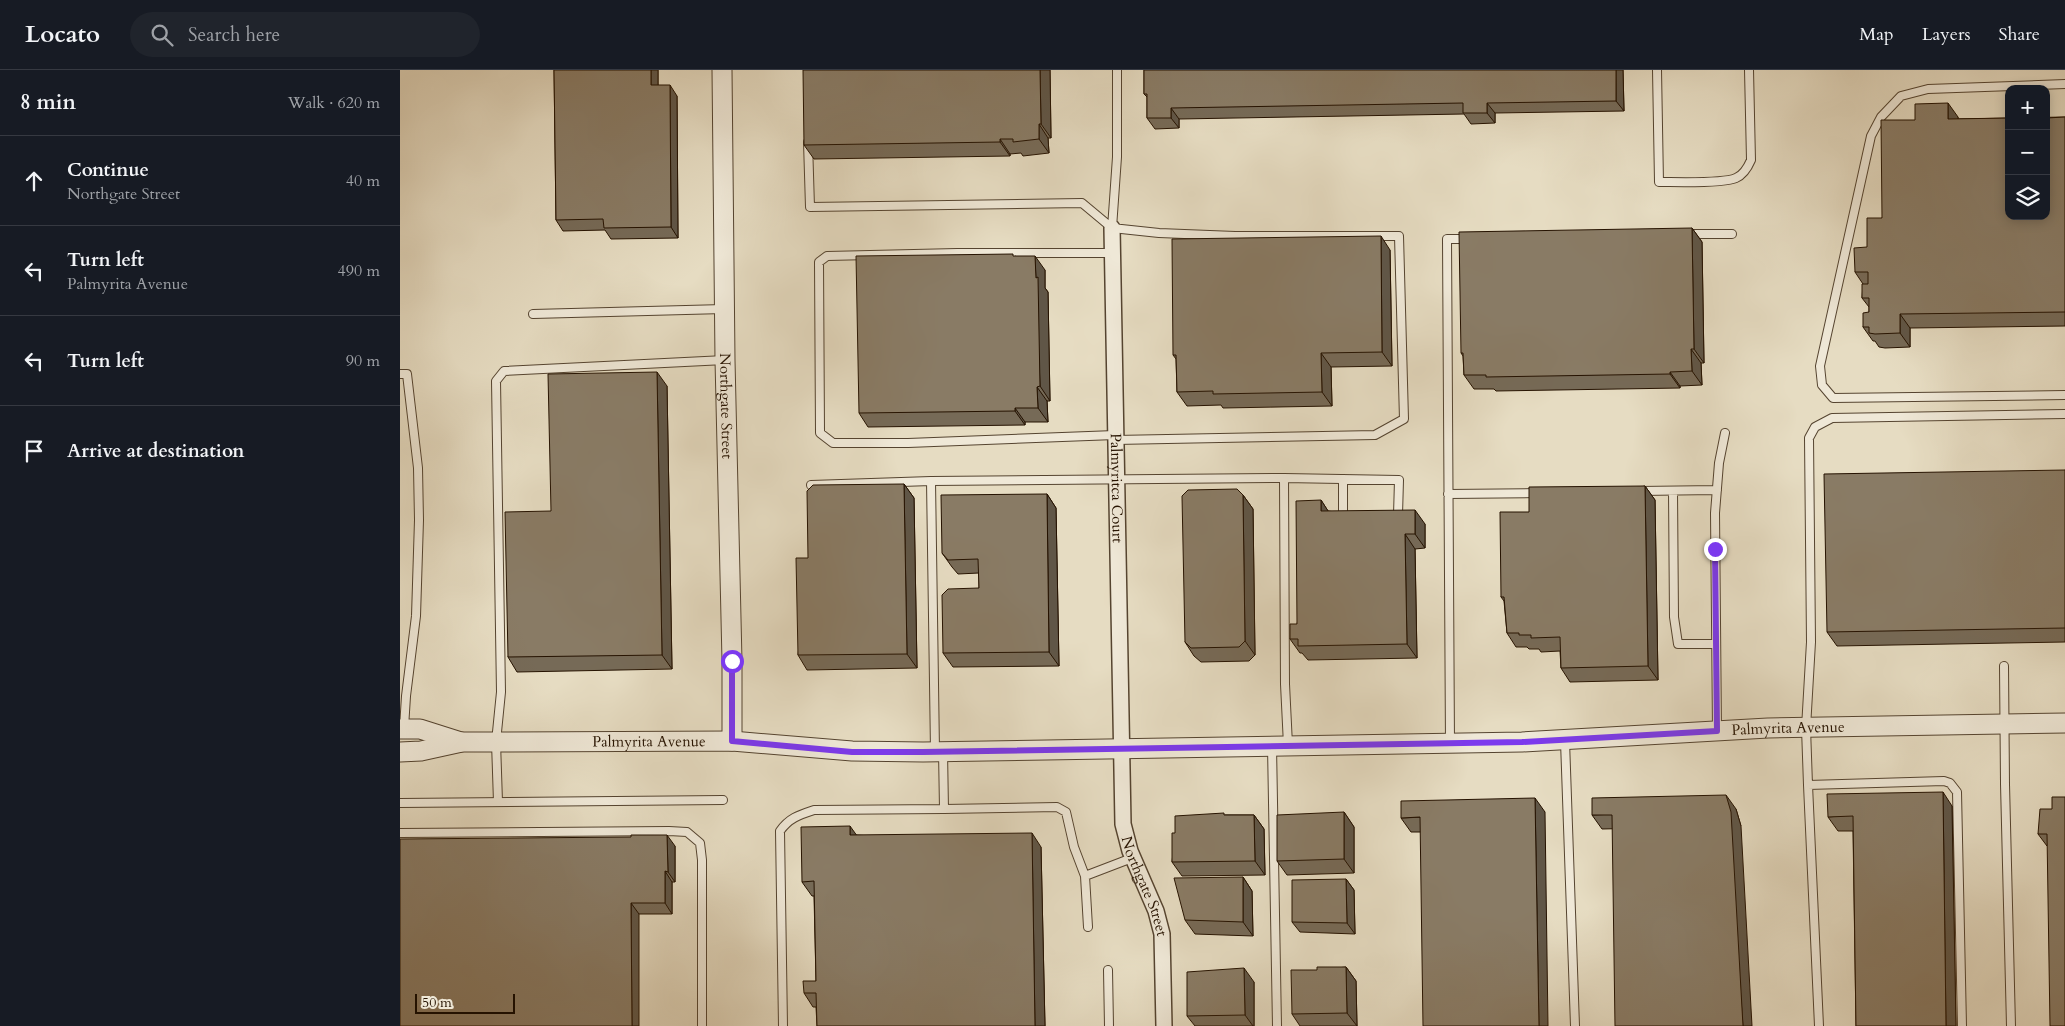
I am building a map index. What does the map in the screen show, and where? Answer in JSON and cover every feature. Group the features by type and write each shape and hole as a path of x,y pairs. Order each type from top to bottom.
{"street":[{"name":"Northgate Street","path":"722,70 724,309 732,741"},
{"name":"Palmyritca Court","path":"1112,228 1120,749"},
{"name":"Palmyrita Avenue","path":"400,752 421,752 462,742 732,741 852,752 1450,744 1565,740 1717,731 2065,723"},
{"name":"Palmyrita Avenue","path":"402,729 420,729 462,742"},
{"name":"Northgate Street","path":"1120,749 1123,824 1132,858 1156,911 1162,934 1164,1026"}],"lane":[{"path":"1112,228 1117,157 1117,70"},
{"path":"1657,70 1659,182 1736,178 1748,168 1751,160 1749,70"},
{"path":"2065,84 1928,89 1901,96 1882,117 1871,136 1820,366 1822,385 1834,398 2065,395"},
{"path":"807,128 810,206 1082,203 1112,228 1159,233 1399,236 1404,419 1375,435 833,443 820,433 819,262 827,256 965,253 1112,253"},
{"path":"1683,235 1732,234"},
{"path":"1450,744 1447,239 1477,239"},
{"path":"533,314 724,309"},
{"path":"498,802 496,742 501,692 496,381 504,371 725,360"},
{"path":"402,729 403,696 416,616 419,520 418,468 403,374"},
{"path":"1819,1026 1806,728 1811,642 1809,438 1815,427 1832,418 2065,414"},
{"path":"1717,731 1715,540 1717,490 1725,434"},
{"path":"1277,1026 1280,746 1286,684 1284,478"},
{"path":"811,485 931,481 1116,479 1284,478 1399,480 1398,515"},
{"path":"1343,479 1343,512"},
{"path":"931,481 939,751 944,809"},
{"path":"1635,491 1717,490"},
{"path":"1673,491 1674,617 1678,644 1716,644"},
{"path":"1448,494 1550,492"},
{"path":"2004,666 2004,784 2011,1026"},
{"path":"1565,740 1575,1026"},
{"path":"1808,785 1944,781 1950,783 1957,792 1962,1026"},
{"path":"400,803 724,800"},
{"path":"783,1026 780,832 786,822 794,816 814,810 1057,807 1066,812 1074,847 1086,876 1088,926"},
{"path":"400,833 669,830 687,832 700,843 702,860 702,1026"},
{"path":"1086,876 1132,858"},
{"path":"1108,970 1109,1026"}],"building":[{"path":"554,70 651,70 651,85 670,85 671,227 604,228 603,219 556,220"},
{"path":"803,70 1040,70 1041,124 1039,124 1039,139 1013,142 1013,139 1000,139 1000,142 804,145"},
{"path":"1144,70 1616,70 1616,101 1487,103 1487,113 1463,113 1463,103 1171,108 1171,118 1147,118"},
{"path":"1948,103 1948,119 2005,118 2005,220 2050,220 2050,118 2065,117 2065,312 1900,314 1900,333 1875,334 1869,333 1869,327 1863,327 1863,313 1869,312 1869,298 1862,298 1862,284 1868,284 1868,272 1855,272 1854,248 1867,247 1867,218 1882,218 1881,120 1915,120 1915,104"},
{"path":"1692,228 1694,349 1691,349 1692,371 1670,372 1670,374 1486,377 1486,375 1464,375 1463,353 1461,353 1459,232"},
{"path":"1381,236 1382,352 1321,353 1322,392 1213,394 1213,391 1177,392 1176,355 1173,355 1172,239"},
{"path":"1013,254 1013,256 1035,256 1036,278 1038,277 1040,386 1037,387 1038,408 1015,408 1015,411 859,413 856,256"},
{"path":"657,372 662,655 508,657 505,512 551,511 548,374"},
{"path":"2065,470 2065,628 1827,632 1824,474"},
{"path":"904,484 907,654 798,655 796,558 808,558 807,491 813,485"},
{"path":"1645,486 1648,666 1561,668 1560,637 1531,638 1531,635 1507,633 1504,597 1501,597 1500,512 1529,512 1529,487"},
{"path":"1237,489 1243,495 1245,641 1239,647 1191,648 1185,642 1182,496 1188,490"},
{"path":"1047,494 1049,652 943,653 942,595 948,589 979,588 978,559 948,560 942,553 941,495"},
{"path":"1321,500 1321,511 1415,510 1415,534 1405,534 1407,644 1298,646 1298,639 1290,639 1290,624 1297,624 1296,501"},
{"path":"1943,792 1946,1026 1856,1026 1853,816 1828,817 1827,794"},
{"path":"1726,795 1731,812 1743,1026 1615,1026 1612,815 1592,815 1592,798"},
{"path":"2052,797 2065,797 2065,1026 2050,1026 2047,834 2038,834 2040,809 2052,809"},
{"path":"1535,798 1539,1026 1423,1026 1420,817 1401,818 1401,801"},
{"path":"1344,812 1344,859 1277,861 1277,815"},
{"path":"1224,813 1224,815 1254,815 1255,861 1172,862 1172,833 1175,833 1175,816"},
{"path":"850,826 850,835 1032,833 1035,1026 817,1026 816,993 804,993 803,981 816,981 814,881 802,882 801,827"},
{"path":"631,835 667,835 668,872 665,871 665,903 631,903 632,1026 400,1026 400,839 631,837"},
{"path":"1243,877 1243,922 1185,920 1174,878"},
{"path":"1346,879 1347,923 1292,922 1292,880"},
{"path":"1317,967 1346,967 1347,1013 1292,1014 1291,970 1317,970"},
{"path":"1244,968 1245,1015 1187,1016 1187,972"}],"route":[{"path":"732,661 732,741 852,752 1522,742 1717,731 1715,694 1715,549"}]}
